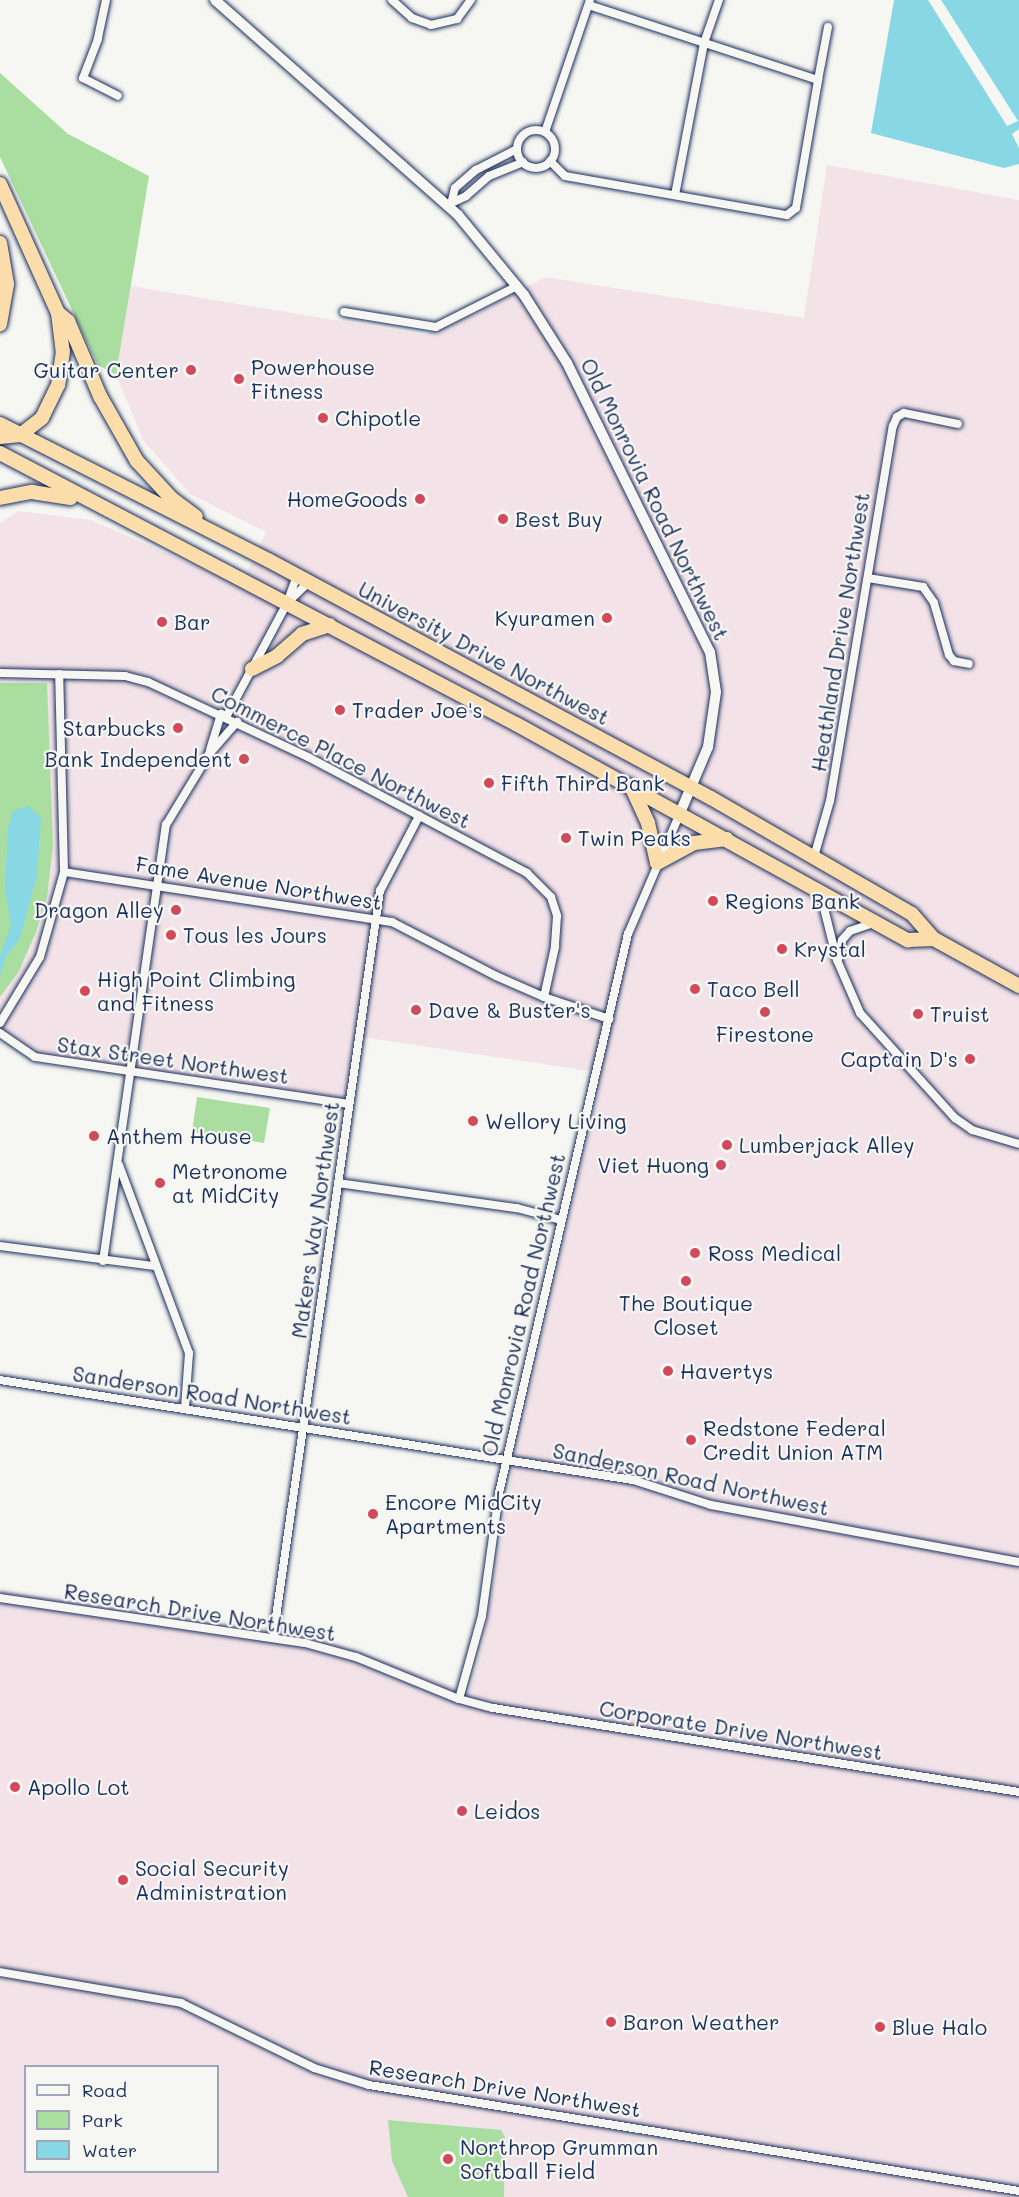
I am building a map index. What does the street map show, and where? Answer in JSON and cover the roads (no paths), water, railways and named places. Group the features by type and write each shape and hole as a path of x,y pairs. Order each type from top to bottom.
{"highway":[{"path":"0,184 58,313 63,351 58,385 42,418 20,435 0,437"},
{"path":"0,243 7,284 0,324"},
{"path":"58,313 68,321 100,396 137,461 171,498 224,538"},
{"name":"University Drive Northwest","path":"0,424 303,579 692,788 912,914 934,939 1019,986"},
{"name":"University Drive Northwest","path":"0,453 85,500 287,603 631,786 908,940 934,939"},
{"path":"0,498 32,492 85,500"},
{"path":"252,669 277,656 302,634 330,626"},
{"path":"631,786 648,823 657,863 694,843 729,839"}],"street":[{"path":"106,0 98,39 83,78 118,96"},
{"name":"Old Monrovia Road Northwest","path":"215,0 449,202 517,286 567,363 705,636 716,692 708,747 628,934 561,1220 509,1460 499,1493 482,1616 459,1699"},
{"path":"392,0 412,18 431,26 457,19 471,0"},
{"path":"675,195 704,43 719,0"},
{"path":"545,132 590,2 704,43 818,80"},
{"path":"550,161 565,176 788,215 796,208 828,27"},
{"path":"523,162 517,149 520,139 529,131 545,132"},
{"path":"449,202 466,196 489,176 523,162 540,167 550,161 555,146 545,132"},
{"path":"449,202 455,188 476,170 517,149"},
{"path":"344,312 436,327 517,286"},
{"name":"Heathland Drive Northwest","path":"814,857 830,801 893,426 901,415 958,424"},
{"path":"287,603 303,579"},
{"path":"209,754 224,715 303,579"},
{"path":"868,579 923,587 934,603 949,655 954,661 969,664"},
{"name":"Commerce Place Northwest","path":"0,673 138,678 224,715 527,873 551,897 557,916 557,936 544,997"},
{"path":"0,1023 40,957 64,872 59,674"},
{"path":"103,1261 168,818 209,754 237,722"},
{"name":"Makers Way Northwest","path":"273,1638 380,891 419,816"},
{"name":"Fame Avenue Northwest","path":"64,872 392,922 544,997 609,1019"},
{"path":"819,891 837,960 860,1013 955,1118 972,1130 1019,1144"},
{"path":"837,960 842,940 850,931 877,923"},
{"name":"Stax Street Northwest","path":"0,1033 35,1057 349,1104"},
{"path":"118,1162 189,1353 185,1408"},
{"path":"338,1183 517,1208 561,1220"},
{"path":"0,1246 156,1266"},
{"name":"Sanderson Road Northwest","path":"0,1380 304,1426 633,1480 711,1505 1019,1562"},
{"name":"Research Drive Northwest","path":"0,1598 273,1638 356,1658 459,1699"},
{"name":"Corporate Drive Northwest","path":"459,1699 524,1713 1019,1792"},
{"name":"Research Drive Northwest","path":"0,1972 144,1994 181,2003 314,2068 369,2085 1019,2191"}],"water":[{"path":"894,0 928,0 1007,126 1018,121 941,0 1019,0 1019,129 1012,134 1019,148 1019,164 1004,168 871,133"},
{"path":"28,806 41,817 37,876 20,938 6,957 0,975 0,955 11,925 5,887 8,829 13,811"}],"place":[{"name":"Guitar Center","path":"191,370"},
{"name":"Powerhouse Fitness","path":"239,379"},
{"name":"Chipotle","path":"323,418"},
{"name":"HomeGoods","path":"420,499"},
{"name":"Best Buy","path":"503,519"},
{"name":"Kyuramen","path":"607,618"},
{"name":"Bar","path":"162,622"},
{"name":"Trader Joe's","path":"340,710"},
{"name":"Starbucks","path":"178,728"},
{"name":"Bank Independent","path":"244,759"},
{"name":"Fifth Third Bank","path":"489,783"},
{"name":"Twin Peaks","path":"566,838"},
{"name":"Regions Bank","path":"713,901"},
{"name":"Dragon Alley","path":"176,910"},
{"name":"Tous les Jours","path":"171,935"},
{"name":"Krystal","path":"782,949"},
{"name":"Taco Bell","path":"695,989"},
{"name":"High Point Climbing and Fitness","path":"85,991"},
{"name":"Dave & Buster's","path":"416,1010"},
{"name":"Firestone","path":"765,1012"},
{"name":"Truist","path":"918,1014"},
{"name":"Captain D's","path":"970,1059"},
{"name":"Wellory Living","path":"473,1121"},
{"name":"Anthem House","path":"94,1136"},
{"name":"Lumberjack Alley","path":"727,1145"},
{"name":"Viet Huong","path":"721,1165"},
{"name":"Metronome at MidCity","path":"160,1183"},
{"name":"Ross Medical","path":"695,1253"},
{"name":"The Boutique Closet","path":"686,1281"},
{"name":"Havertys","path":"668,1371"},
{"name":"Redstone Federal Credit Union ATM","path":"691,1440"},
{"name":"Encore MidCity Apartments","path":"373,1514"},
{"name":"Apollo Lot","path":"15,1787"},
{"name":"Leidos","path":"462,1811"},
{"name":"Social Security Administration","path":"123,1880"},
{"name":"Baron Weather","path":"611,2022"},
{"name":"Blue Halo","path":"880,2027"},
{"name":"Northrop Grumman Softball Field","path":"448,2159"}]}
